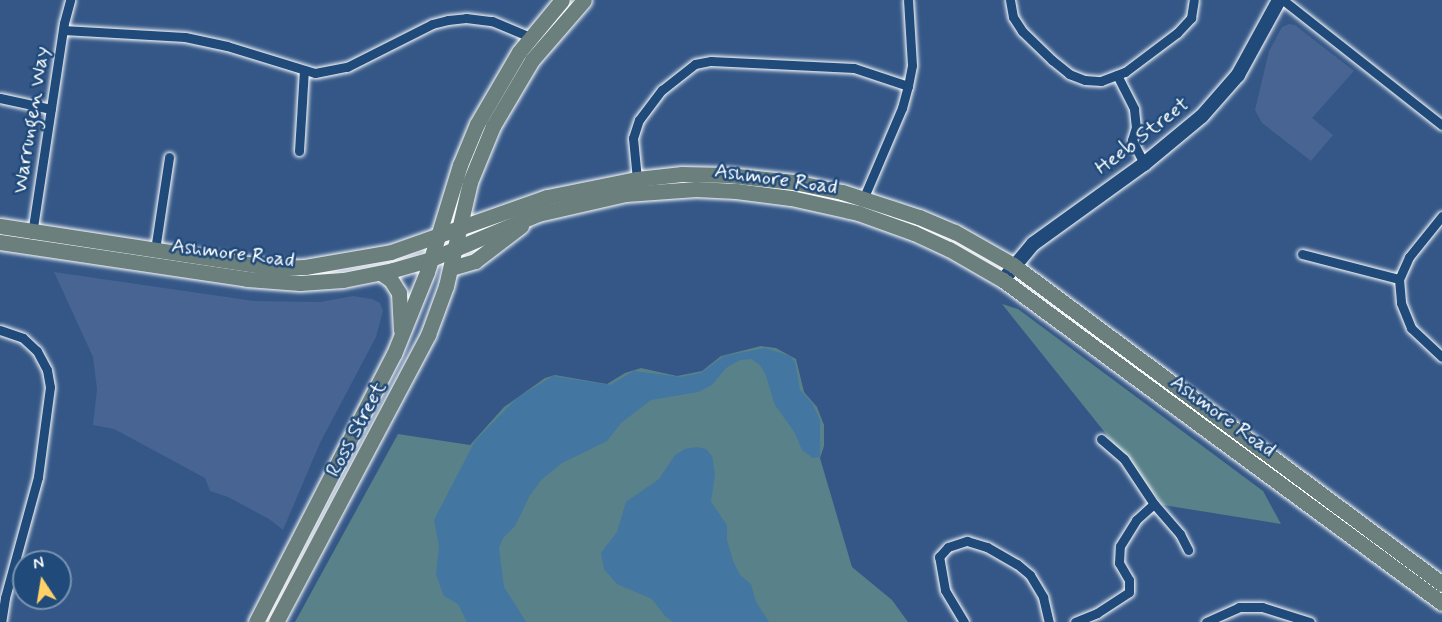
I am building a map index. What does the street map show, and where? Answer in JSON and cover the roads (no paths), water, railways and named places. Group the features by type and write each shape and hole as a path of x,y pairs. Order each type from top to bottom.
{"main road":[{"name":"Ross Street","path":"256,622 400,339 431,259 468,142 498,86 530,37 562,0"},
{"name":"Ross Street","path":"276,622 417,359 433,324 451,268 465,199 479,156 506,100 542,46 584,0"},
{"name":"Ashmore Road","path":"0,242 31,238 155,250 276,268 305,267 391,252 547,197 637,179 682,174 738,176 794,182 864,198 946,228 1013,266 1442,584"},
{"name":"Ashmore Road","path":"0,226 31,238 262,281 318,282 381,273 431,259 538,214 589,201 656,191 717,190 759,193 858,213 949,249 1003,280 1442,603"},
{"path":"451,268 478,260 538,214"},
{"path":"381,273 392,282 400,295 400,339"}],"street":[{"name":"Warrungen Way","path":"31,238 63,30 70,0"},
{"path":"864,198 902,108 908,86 912,65 908,0"},
{"path":"1010,0 1014,17 1022,31 1069,74 1085,80 1101,81 1135,66 1177,33 1191,18 1194,0"},
{"name":"Heeb Street","path":"1003,280 1033,243 1183,134 1228,88 1247,61 1279,0"},
{"path":"1283,0 1442,125"},
{"path":"63,30 185,37 227,46 315,73 347,67 432,24 448,20 466,18 492,21 530,37"},
{"path":"637,179 633,138 639,120 662,90 695,64 711,61 854,68 908,86"},
{"path":"299,151 304,70"},
{"path":"1117,75 1134,109 1136,127 1132,140 1144,164"},
{"path":"0,98 51,109"},
{"path":"155,250 169,157"},
{"path":"1442,216 1409,257 1399,279 1401,303 1411,328 1442,357"},
{"path":"1302,254 1399,279"},
{"path":"0,330 23,338 37,351 47,370 50,387 38,477 5,598 1,622"},
{"path":"1101,439 1124,459 1154,504 1180,534 1188,550"},
{"path":"1076,622 1097,613 1129,592 1129,580 1119,562 1120,546 1136,520 1154,504"},
{"path":"964,622 945,590 939,557 948,547 967,541 987,546 1017,564 1030,575 1043,597 1049,622"},
{"path":"0,607 5,598"},
{"path":"1206,622 1239,607 1262,607 1310,622"}]}
